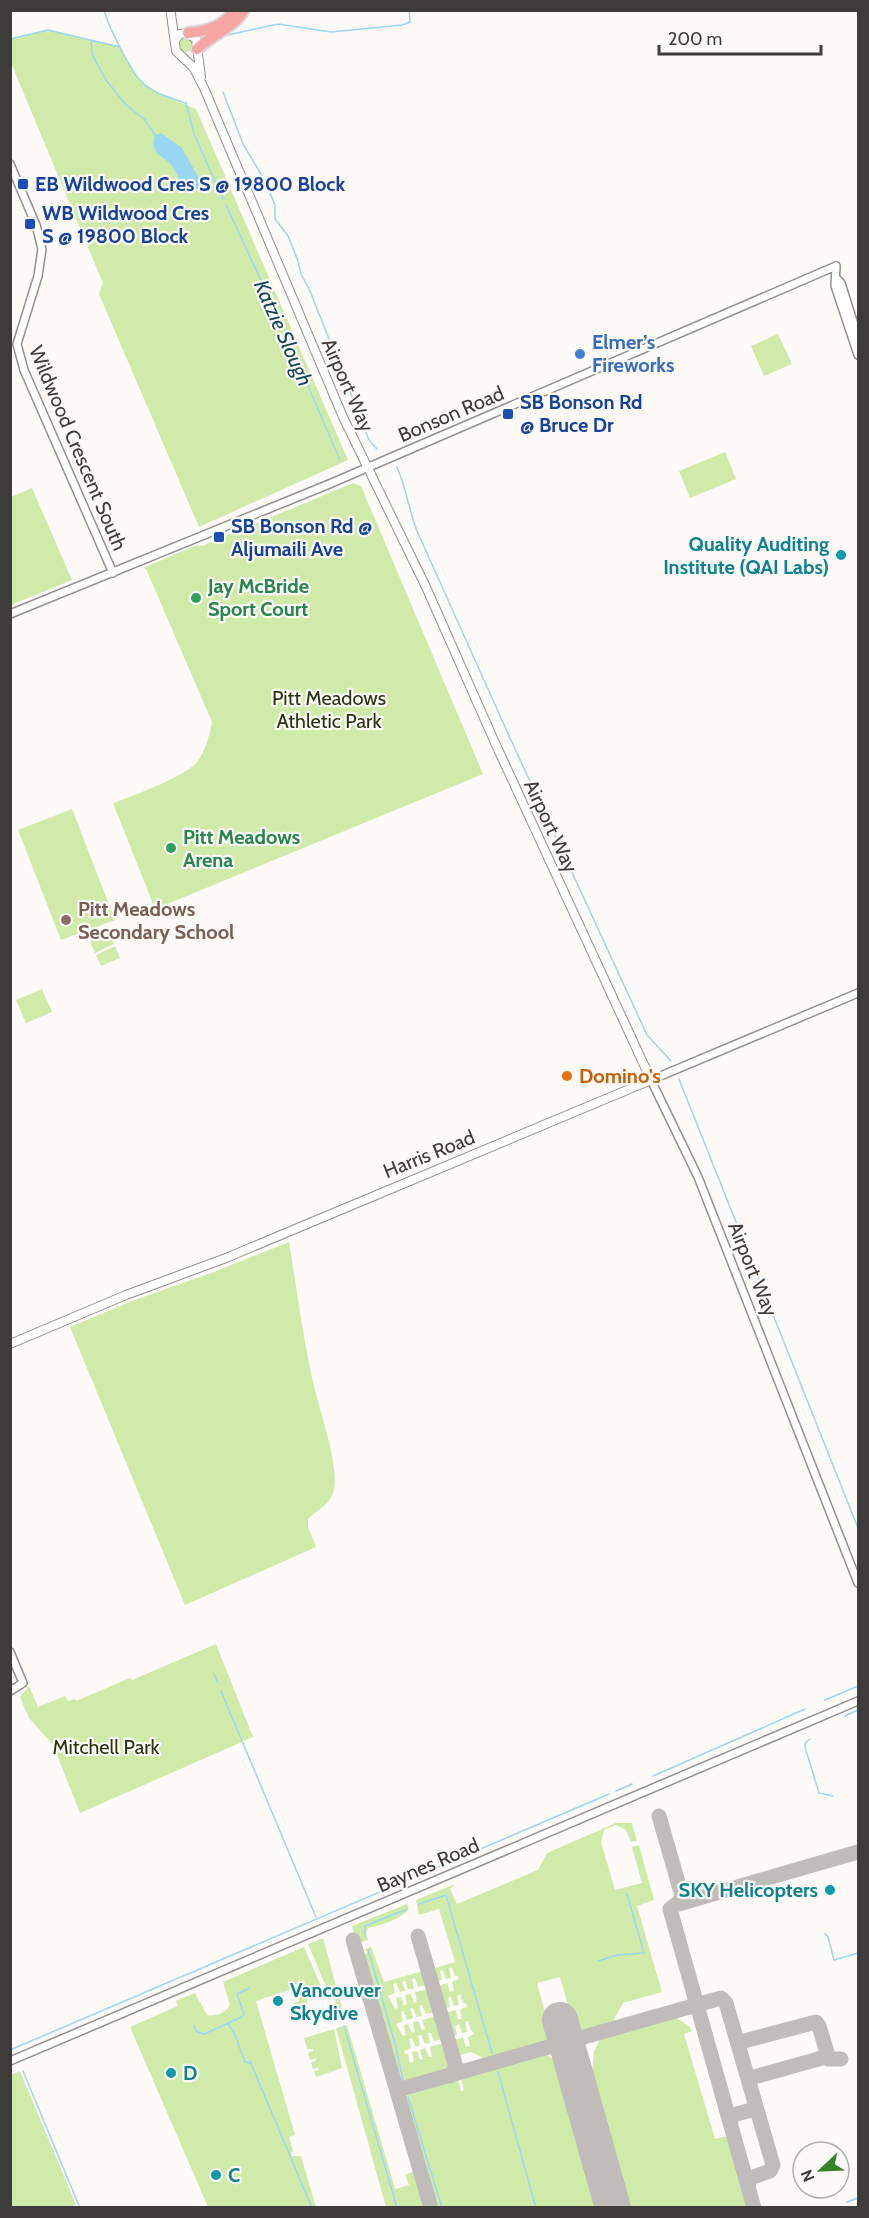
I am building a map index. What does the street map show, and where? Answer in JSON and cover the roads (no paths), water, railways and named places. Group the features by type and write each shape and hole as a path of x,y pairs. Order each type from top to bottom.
{"highway":[{"path":"187,33 213,29 224,22 235,10"},
{"path":"197,49 209,38 231,27 244,10"}],"main road":[{"path":"169,12 187,33 196,39 197,49 191,55 183,56 174,47 180,34 187,33"},
{"path":"169,12 176,39"},
{"name":"Airport Way","path":"197,49 204,87"},
{"name":"Airport Way","path":"183,56 204,87 343,417 426,587 494,742 651,1080"},
{"name":"Harris Road","path":"10,1344 126,1295 226,1258 651,1080"}],"street":[{"name":"Wildwood Crescent South","path":"10,164 36,225 42,249 38,276 17,344 24,370 113,573"},
{"name":"Bonson Road","path":"10,614 368,467 836,266 836,278"},
{"path":"836,278 841,284 858,337"},
{"path":"836,278 835,286 858,355"},
{"name":"Harris Road","path":"651,1080 858,993"},
{"name":"Airport Way","path":"651,1080 698,1177 858,1583"},
{"path":"10,1652 23,1683 10,1691"},
{"name":"Baynes Road","path":"10,2061 858,1701"}],"water":[{"path":"161,133 181,147 202,183 201,189 186,190 174,169 156,152 155,135"}],"waterway":[{"name":"Katzie Slough","path":"104,10 119,46 139,79 155,91 186,103 194,134 223,199"},
{"path":"228,35 278,24 331,32 402,25 410,22 409,10"},
{"name":"Katzie Slough","path":"10,39 48,30 120,47"},
{"path":"91,40 92,54 106,80 125,104 144,119 155,135"},
{"path":"223,92 243,144 265,181 275,205 275,219 288,236 301,274 310,291 369,440 377,449"},
{"name":"Katzie Slough","path":"226,205 284,330 340,460"},
{"path":"397,467 417,531 510,738 647,1035 671,1061"},
{"path":"679,1079 858,1528"},
{"path":"214,1674 218,1683"},
{"path":"825,1700 858,1686"},
{"path":"221,1691 316,1917"},
{"path":"653,1776 805,1709"},
{"path":"845,1716 858,1710"},
{"path":"810,1739 805,1743 805,1747 819,1793 833,1796"},
{"path":"616,1791 632,1784"},
{"path":"10,2050 609,1794"},
{"path":"598,1961 617,1955 644,1953 627,1894"},
{"path":"419,1904 446,1895 492,2053"},
{"path":"365,1937 365,1926 407,1909"},
{"path":"825,1934 828,1937 834,1960 858,1953"},
{"path":"368,1950 396,2047 403,2080"},
{"path":"194,2026 197,2032 204,2034 242,2017 244,2014 237,1994 249,1988"},
{"path":"228,2024 234,2032 245,2062 249,2063"},
{"path":"344,2026 397,2208"},
{"path":"250,2061 312,2208"},
{"path":"23,2071 80,2208"},
{"path":"498,2072 536,2208"},
{"path":"408,2097 442,2208"},
{"path":"847,2202 858,2198"}],"place":[{"name":"EB Wildwood Cres S @ 19800 Block","path":"23,184"},
{"name":"WB Wildwood Cres S @ 19800 Block","path":"30,224"},
{"name":"Elmer’s Fireworks","path":"580,354"},
{"name":"SB Bonson Rd @ Bruce Dr","path":"508,414"},
{"name":"SB Bonson Rd @ Aljumaili Ave","path":"219,537"},
{"name":"Quality Auditing Institute (QAI Labs)","path":"841,555"},
{"name":"Jay McBride Sport Court","path":"196,598"},
{"name":"Pitt Meadows Arena","path":"171,848"},
{"name":"Pitt Meadows Secondary School","path":"66,920"},
{"name":"Domino's","path":"567,1076"},
{"name":"SKY Helicopters","path":"830,1890"},
{"name":"Vancouver Skydive","path":"278,2001"},
{"name":"D","path":"171,2073"},
{"name":"C","path":"216,2175"}],"park label":[{"name":"Pitt Meadows Athletic Park","path":"329,710"},
{"name":"Mitchell Park","path":"106,1747"}]}
